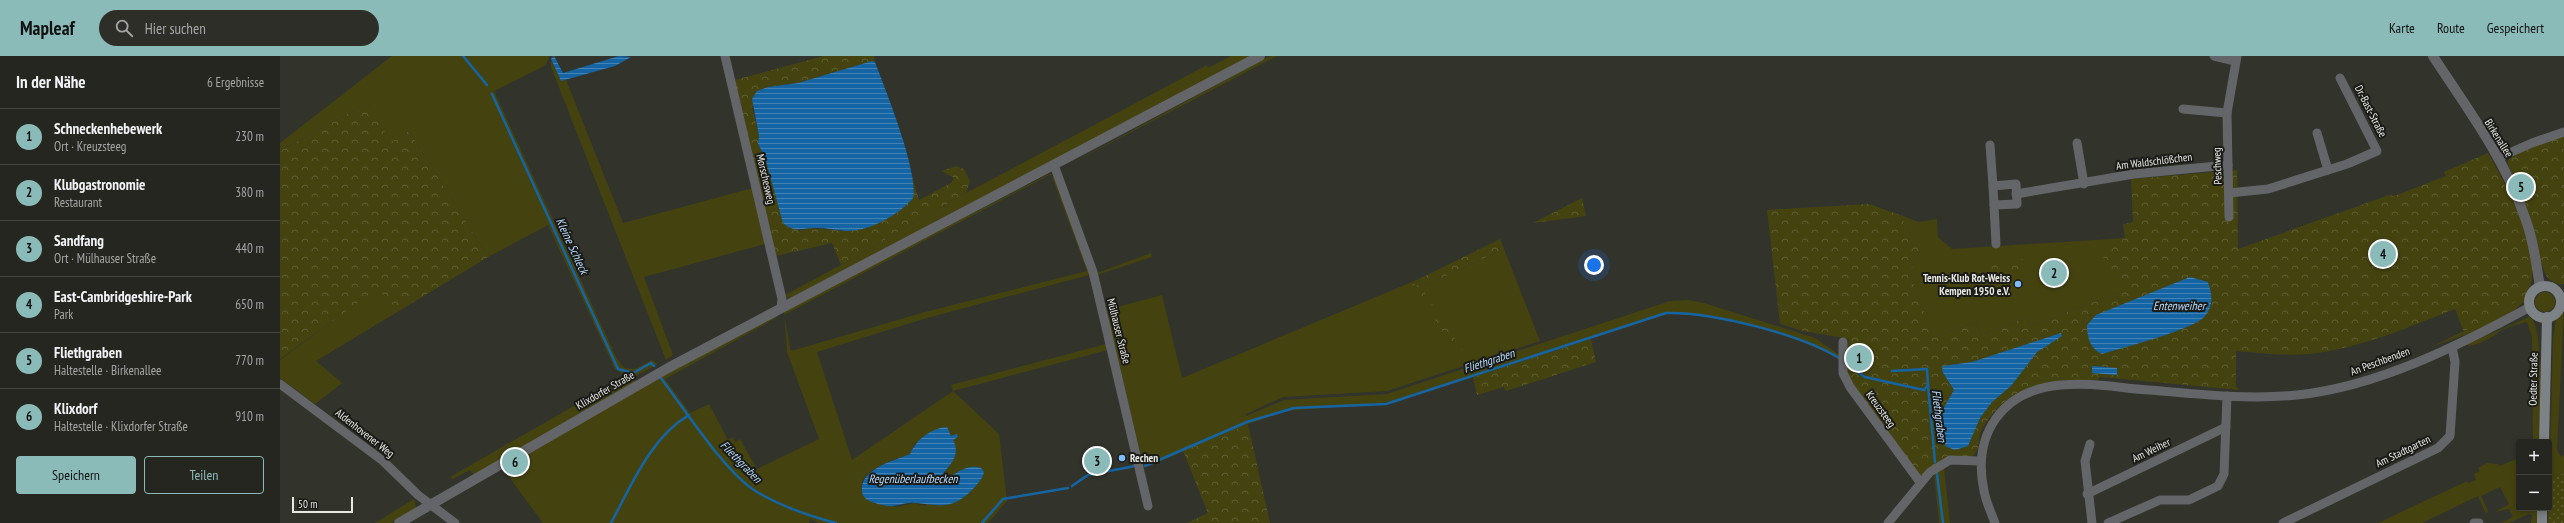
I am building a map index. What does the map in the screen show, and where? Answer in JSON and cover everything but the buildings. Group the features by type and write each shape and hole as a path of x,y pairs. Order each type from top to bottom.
{"main road":[{"path":"2540,286 2551,287 2561,294 2559,309 2547,318 2537,315 2530,307 2530,295 2540,286"},
{"name":"Oedter Straße","path":"2544,439 2547,318"},
{"path":"2542,511 2542,523"}],"street":[{"name":"Morschesweg","path":"725,56 782,299 781,308"},
{"path":"1054,165 1260,56"},
{"name":"Peschweg","path":"2214,56 2236,59 2227,113 2230,193 2229,217"},
{"name":"Birkenallee","path":"2433,56 2498,158 2526,220 2540,286"},
{"name":"Dr.-Bast-Straße","path":"2230,193 2268,189 2328,170 2377,151 2340,78"},
{"path":"2183,109 2227,113"},
{"path":"2498,158 2532,143 2564,132"},
{"path":"2317,133 2328,170"},
{"path":"2077,143 2084,184"},
{"path":"1990,145 1996,244"},
{"name":"Klixdorfer Straße","path":"399,523 668,368 1054,165"},
{"name":"Mülhauser Straße","path":"1054,165 1092,272 1148,506"},
{"name":"Am Waldschlößchen","path":"2016,194 2084,184 2134,174 2228,165"},
{"path":"1993,186 2016,184 2017,204 1994,205"},
{"name":"An Peschbenden","path":"1981,461 1985,439 1998,414 2020,396 2042,388 2078,385 2228,396 2297,395 2362,382 2452,347 2530,307"},
{"name":"Kreuzsteeg","path":"1843,342 1843,373 1850,387 1920,482"},
{"name":"Am Stadtgarten","path":"2282,523 2438,448 2450,436 2455,362 2452,347"},
{"name":"Aldenhovener Weg","path":"280,384 383,461 418,495 432,504"},
{"path":"2108,523 2160,500 2189,500 2218,486 2224,474 2228,396"},
{"name":"Am Weiher","path":"2087,494 2226,427"},
{"path":"2090,444 2085,462 2087,494 2092,523"},
{"path":"1888,523 1920,482 1930,472 1950,460 1981,461 1984,491 1995,523"},
{"path":"432,504 455,523"},
{"path":"2474,523 2479,523"}],"green space":[{"path":"392,56 549,56 546,65 494,91 617,359 624,368 635,369 652,360 658,364 634,377 635,382 474,475 470,470 453,479 450,477 626,376 615,369 548,225 488,257 409,131 391,143 368,103 280,151 280,143"},
{"path":"824,56 874,56 875,62 872,61 798,83 768,87 752,106 759,136 758,144 799,231 810,228 846,231 914,193 910,170 919,200 951,183 954,178 941,171 956,166 964,169 970,181 966,193 841,265 832,243 776,256 735,80"},
{"path":"1231,56 1251,56 789,299 785,295 841,265 966,193 1207,65 1208,68"},
{"path":"1270,56 1277,56 1059,170"},
{"path":"551,59 561,81 566,80 623,223 753,188 765,244 644,277 673,355 666,360 551,67"},
{"path":"368,103 391,142 409,131 488,257 399,311 377,289 280,359 280,151"},
{"path":"2564,136 2564,284 2561,284 2552,281 2546,275 2540,260 2531,225 2508,164 2508,160 2526,148"},
{"path":"2488,153 2515,205 2529,246 2532,266 2531,284 2524,301 2517,301 2464,332 2455,309 2388,335 2336,350 2297,355 2236,351 2236,386 2239,390 2100,377 2098,380 2063,380 2032,386 2019,392 1994,412 1981,431 1977,450 1973,456 1946,457 1923,475 1918,475 1851,384 1844,368 1849,339 1803,331 1780,324 1767,210 1869,204 1900,215 1920,249 1910,273 1933,337 1976,322 1981,335 2026,318 2030,326 2126,290 2120,274 2111,277 2101,251 2125,238 2123,224 2133,222 2131,179 2237,170 2238,249 2392,194 2392,196 2397,195 2446,176 2444,172"},
{"path":"1049,174 1050,175 784,315 784,311"},
{"path":"1052,176 1056,179 1090,275 1108,350 953,391 999,434 1007,501 988,523 819,523 810,519 809,523 543,523 506,473 528,453 663,375 775,317 778,317 665,379 690,413 709,404 728,440 733,437 735,442 740,439 757,469 819,439 787,352 784,317 791,351 925,312 1087,271","holes":["1089,275 1106,344 951,385 953,391 852,460 817,352 927,318","951,436 955,449 954,459 938,479 939,482 950,474 925,506 914,503 897,507 862,495 862,483 870,472 883,464 910,454 915,443"]},
{"path":"1582,198 1586,216 1533,223"},
{"name":"Tennis-Klub Rot-Weiss Kempen 1950 e.V.","path":"1900,215 1919,222 1937,219 1938,237 1952,249 2126,238 2111,277 2120,273 2126,290 2030,326 2026,318 1981,335 1976,322 1933,337 1910,273 1920,249"},
{"path":"1500,239 1504,249 1426,285 1419,279"},
{"path":"1504,249 1540,341 1387,391 1283,397 1246,414 1246,416 1284,400 1387,394 1670,301 1688,300 1704,303 1815,338 1841,356 1840,360 1803,342 1732,321 1686,314 1667,314 1394,402 1286,411 1248,424 1144,468 1106,310 1162,295 1182,378 1419,279 1426,285"},
{"path":"1151,253 1152,257 1097,275 1097,273"},
{"path":"2025,259 2029,268 2013,272 2011,269 1987,277 1982,263"},
{"path":"1411,283 1421,287 1465,354 1460,358"},
{"path":"377,288 399,311 316,361 342,383 315,404 280,378 280,360"},
{"path":"2545,292 2552,295 2555,302 2552,309 2545,312 2538,309 2535,302 2538,295"},
{"path":"2517,301 2524,301 2515,310 2492,324 2429,348 2464,331"},
{"path":"2564,310 2557,450 2561,457 2564,455 2564,473 2552,479 2552,439 2550,439 2553,339 2556,319"},
{"path":"2529,317 2534,324 2538,337 2540,354 2539,439 2533,439 2532,336 2527,322 2500,331 2488,339 2474,345 2465,345"},
{"path":"1591,339 1596,362 1506,391 1504,387 1477,395 1473,377"},
{"path":"1248,424 1270,523 1187,523 1208,513 1183,451"},
{"path":"2516,459 2516,511 2539,511 2538,523 2531,523 2532,515 2529,514 2509,523 2501,523 2513,517 2509,509 2495,512 2509,504 2500,487 2481,496 2488,511 2486,514 2478,496 2422,523 2378,523 2467,481 2468,483 2476,480 2474,474 2480,471 2478,468 2487,463 2498,464 2499,466"},
{"path":"1944,468 1950,523 1939,523 1934,474"},
{"path":"2564,473 2564,523 2548,523 2548,511 2552,511 2552,479"},
{"path":"414,499 416,508 391,523 375,523"}],"water":[{"path":"554,56 563,73 619,56 631,57 615,66 561,81 551,59"},
{"path":"872,61 875,62 900,130 911,170 914,186 913,198 891,216 873,225 854,231 821,228 795,229 787,226 783,223 765,157 758,144 759,136 752,99 757,91 768,87 798,83"},
{"name":"Entenweiher","path":"2190,277 2208,282 2210,291 2210,308 2205,316 2199,321 2188,327 2141,343 2102,354 2092,346 2087,325 2096,315"},
{"path":"2061,333 2062,336 2037,352 2011,386 1992,402 1980,418 1968,446 1955,450 1945,446 1942,411 1954,390 1942,371 1943,366 1972,362"},
{"path":"2092,366 2117,368 2117,375 2092,373"},
{"name":"Regenüberlaufbecken","path":"947,427 951,436 957,434 958,437 953,440 956,451 950,466 938,479 939,482 969,467 981,468 984,472 980,481 965,496 952,504 946,505 911,503 887,506 872,502 865,498 862,492 863,484 866,477 871,472 878,467 910,454 916,444 930,432"}],"waterway":[{"name":"Kleine Schleck","path":"463,56 487,85"},
{"name":"Kleine Schleck","path":"492,94 618,369 633,373 651,363 654,366"},
{"name":"Fliethgraben","path":"1145,466 1247,422 1294,408 1386,404 1666,313 1707,316 1755,326 1802,341 1839,358"},
{"name":"Fliethgraben","path":"1846,364 1865,377 1924,390 1928,385 1935,462"},
{"path":"1892,371 1927,369 1928,385"},
{"name":"Fliethgraben","path":"660,377 706,439 745,483 757,492 785,506 805,514 836,523"},
{"path":"611,523 634,478 653,449 676,424 689,415"},
{"name":"Fliethgraben","path":"1072,486 1088,475 1135,466"},
{"name":"Fliethgraben","path":"1937,474 1943,523"},
{"name":"Fliethgraben","path":"982,523 1003,499 1068,488"}],"place":[{"name":"Fliethgraben","path":"2521,187"},
{"name":"East-Cambridgeshire-Park","path":"2383,254"},
{"name":"Klubgastronomie","path":"2054,273"},
{"name":"Tennis-Klub Rot-Weiss Kempen 1950 e.V.","path":"2018,284"},
{"name":"Schneckenhebewerk","path":"1859,358"},
{"name":"Rechen","path":"1122,458"},
{"name":"Sandfang","path":"1097,461"},
{"name":"Klixdorf","path":"515,462"}]}
